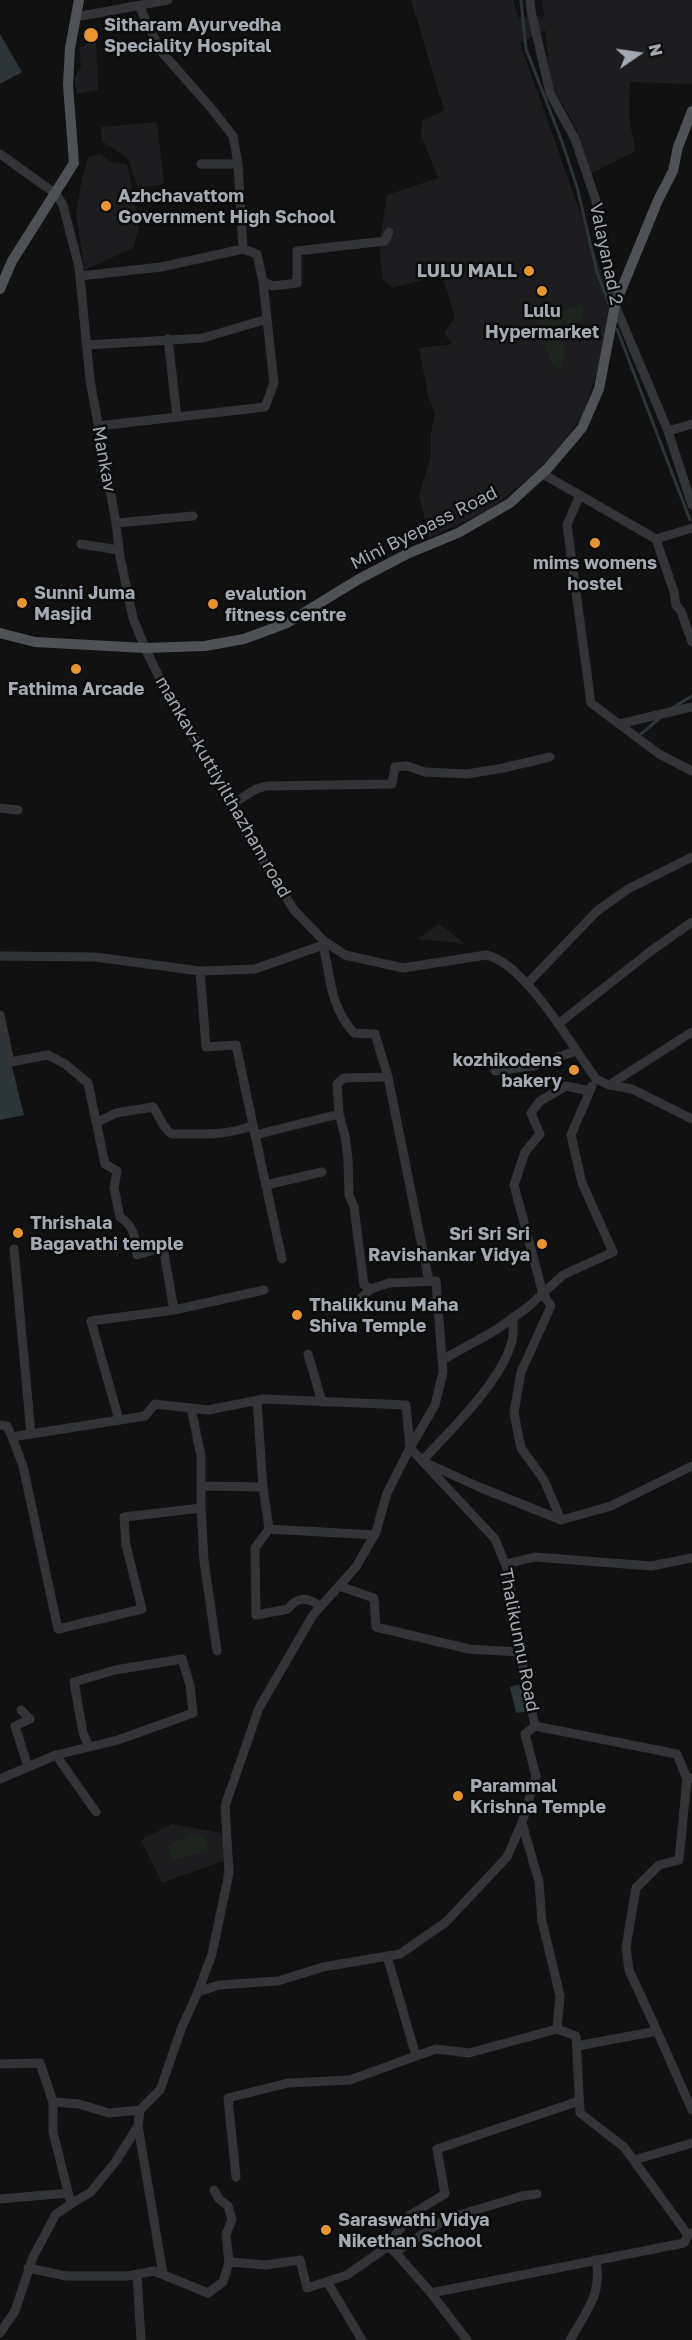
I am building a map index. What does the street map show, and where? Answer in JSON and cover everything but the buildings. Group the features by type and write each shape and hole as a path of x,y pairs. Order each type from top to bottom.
{"main road":[{"path":"0,289 12,261 74,163 68,85 70,48 79,0"},
{"name":"Mini Byepass Road","path":"0,633 34,642 145,648 206,646 244,639 287,623 359,579 407,554 458,533 510,503 541,474 582,428 599,388 615,305 658,200 673,171 678,147 692,111"}],"street":[{"path":"76,17 168,0"},
{"name":"Valayanad 2","path":"530,0 550,93 575,139 596,201 615,305 668,431 692,505"},
{"path":"139,6 160,50 233,136 238,164 243,249"},
{"path":"0,154 56,194"},
{"path":"201,164 238,164"},
{"name":"Mankav","path":"56,194 63,205 79,271 90,380 119,550 133,618 145,648"},
{"path":"263,282 273,286 297,283 297,251 385,241 389,232"},
{"path":"79,271 161,267 243,249 257,254 263,282 274,383 265,407 98,426"},
{"path":"87,345 203,338 267,319"},
{"path":"168,339 177,417"},
{"path":"668,431 692,424"},
{"path":"541,474 656,539 674,592 676,605 681,611 692,642"},
{"path":"579,497 567,525 591,703 659,754 692,771"},
{"path":"116,523 193,516"},
{"path":"656,539 692,528"},
{"path":"81,544 119,550"},
{"name":"mankav-kuttiyilthazham road","path":"145,648 242,826 294,910 324,943 345,955 403,968 486,955 495,957 527,984 596,1079 609,1085 632,1089 692,1119"},
{"path":"619,724 692,707"},
{"path":"232,804 256,789 267,786 392,784 395,767 407,766 425,772 467,774 550,757"},
{"path":"0,808 18,810"},
{"path":"527,984 597,911 628,889 692,857"},
{"path":"558,1024 692,922"},
{"path":"0,956 95,957 200,971 255,969 324,943 332,993 345,1023 354,1033 375,1034 388,1077 429,1281"},
{"path":"200,971 206,1047 236,1046 282,1259"},
{"path":"0,1015 10,1062 48,1055 65,1064 88,1083 105,1164 117,1171 114,1188 120,1218 129,1224 134,1235 137,1255 163,1247 174,1310"},
{"path":"609,1085 689,1034 692,1044"},
{"path":"495,1071 533,1066 576,1051"},
{"path":"371,1290 364,1285 354,1207 349,1195 348,1159 339,1114 337,1084 344,1078 388,1077"},
{"path":"442,1360 513,1317 563,1275 613,1252 582,1183 571,1135 596,1079"},
{"path":"561,1520 544,1480 521,1448 514,1413 521,1372 551,1306 543,1294 514,1185 525,1152 540,1134 531,1113 540,1101 566,1086 590,1091"},
{"path":"98,1122 116,1113 153,1107 161,1117 166,1131 172,1134 211,1134 244,1129 254,1130 339,1114"},
{"path":"266,1185 322,1172"},
{"path":"14,1249 31,1434"},
{"path":"163,2274 138,2126 140,2110 160,2090 182,2027 212,1954 229,1873 225,1806 259,1708 313,1615 356,1567 375,1535 387,1493 435,1405 443,1372 436,1281 389,1283 371,1290 351,1307 327,1309"},
{"path":"119,1420 91,1321 174,1310 264,1290"},
{"path":"513,1317 512,1341 497,1374 478,1400 422,1461 561,1520 611,1506 692,1466"},
{"path":"308,1354 322,1402"},
{"path":"12,1437 145,1416 154,1404 208,1410 257,1401 322,1402 406,1405 410,1448"},
{"path":"257,1401 269,1529 255,1548 256,1615 288,1609 293,1602 302,1599 313,1600 321,1607"},
{"path":"191,1408 201,1456 204,1560 217,1651"},
{"path":"0,1425 7,1426 24,1466 58,1629 142,1609 126,1545 124,1518 201,1508"},
{"name":"Thalikunnu Road","path":"410,1448 495,1539 509,1573 514,1622 535,1726 677,1754 689,1779"},
{"path":"201,1486 264,1487"},
{"path":"269,1529 375,1535"},
{"path":"506,1564 535,1557 651,1566 692,1558"},
{"path":"339,1586 374,1598 376,1627 469,1649 520,1652"},
{"path":"0,1779 56,1755 118,1740 192,1713 190,1685 182,1659 115,1670 74,1682 80,1721 89,1747"},
{"path":"21,1710 30,1719 15,1726 28,1767"},
{"path":"198,1992 219,1985 278,1980 323,1967 400,1954 446,1922 507,1857 522,1823 536,1776 525,1734 535,1726"},
{"path":"56,1755 96,1812"},
{"path":"689,1779 679,1860 659,1865 636,1888 626,1947 629,1970 692,2110"},
{"path":"522,1823 539,1882 542,1921 560,1996 557,2029"},
{"path":"387,1956 416,2056"},
{"path":"236,2177 228,2098 288,2083 350,2080 436,2049 469,2053 557,2029 576,2036 580,2113 624,2147 690,2234 684,2242 431,2293"},
{"path":"576,2046 657,2031"},
{"path":"0,2064 40,2063 53,2102 53,2132 71,2204"},
{"path":"391,2250 410,2215 444,2194 437,2149 579,2101"},
{"path":"53,2102 79,2104 109,2113 140,2110"},
{"path":"0,2333 15,2311 28,2268 56,2214 91,2192 116,2162 138,2126"},
{"path":"634,2160 692,2143"},
{"path":"28,2268 66,2276 127,2276 154,2271 208,2293 223,2282 229,2262 226,2235 232,2218 228,2206 219,2199 214,2190"},
{"path":"0,2199 68,2193"},
{"path":"229,2262 266,2265 300,2260 307,2288 347,2275 446,2219 522,2196 537,2194"},
{"path":"391,2250 431,2293 467,2340"},
{"path":"570,2340 594,2298 600,2277 596,2260"},
{"path":"137,2274 141,2340"},
{"path":"325,2282 328,2283 362,2340"}],"shaded area":[{"path":"411,0 513,0 519,18 544,16 542,0 692,0 692,84 630,82 629,117 635,151 589,175 577,130 550,82 545,30 520,43 612,302 598,368 582,417 545,465 489,510 429,538 419,495 431,456 431,433 435,414 428,396 419,348 452,344 444,333 455,317 442,275 392,288 383,280 379,246 387,195 438,178 421,135 422,121 444,110"},
{"path":"0,34 22,72 0,84"},
{"path":"96,40 98,90 77,94 74,79 81,66 79,48 85,46 87,41"},
{"path":"157,122 164,184 138,188 128,159 102,141 101,127"},
{"name":"Azhchavattom Government High School","path":"100,153 111,162 127,164 139,228 133,248 85,270 76,215 82,178 89,157"},
{"path":"582,304 585,313 581,314 583,320 577,322 577,326 572,328 571,325 567,326 565,320 561,321 565,332 560,334 566,353 560,369 552,365 537,320"},
{"path":"440,924 465,944 418,939"},
{"path":"0,1018 24,1115 0,1120"},
{"path":"524,1683 529,1711 516,1713 510,1687"},
{"path":"172,1824 221,1833 229,1859 162,1883 141,1840"},
{"path":"190,1834 205,1836 209,1850 171,1860 168,1846"}],"waterway":[{"path":"521,0 526,49 577,187 597,272 609,304"},
{"path":"617,329 690,520"},
{"name":"Valayanad 2","path":"672,708 692,696"},
{"name":"Valayanad 2","path":"641,734 660,718"}],"place":[{"name":"Sitharam Ayurvedha Speciality Hospital","path":"91,35"},
{"name":"Azhchavattom Government High School","path":"106,206"},
{"name":"LULU MALL","path":"529,271"},
{"name":"Lulu Hypermarket","path":"542,291"},
{"name":"mims womens hostel","path":"595,543"},
{"name":"Sunni Juma Masjid","path":"22,603"},
{"name":"evalution fitness centre","path":"213,604"},
{"name":"Fathima Arcade","path":"76,669"},
{"name":"kozhikodens bakery","path":"574,1070"},
{"name":"Thrishala Bagavathi temple","path":"18,1233"},
{"name":"Sri Sri Sri Ravishankar Vidya","path":"542,1244"},
{"name":"Thalikkunu Maha Shiva Temple","path":"297,1315"},
{"name":"Parammal Krishna Temple","path":"458,1796"},
{"name":"Saraswathi Vidya Nikethan School","path":"326,2230"}]}
